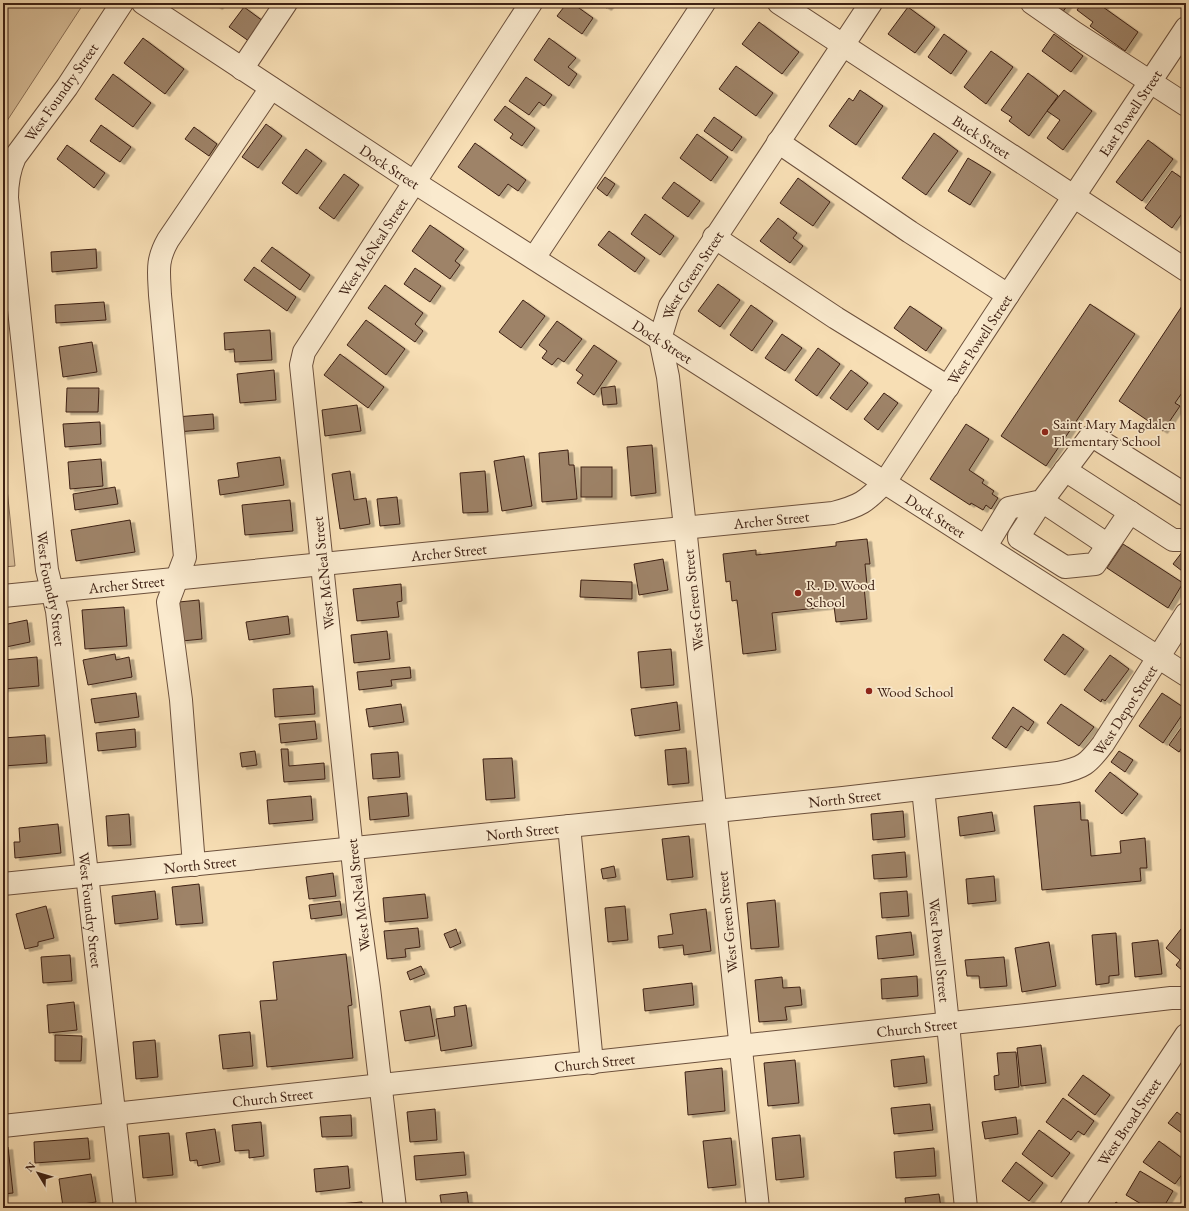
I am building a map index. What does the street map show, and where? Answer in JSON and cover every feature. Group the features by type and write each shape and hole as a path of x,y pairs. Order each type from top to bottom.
{"street":[{"name":"West Foundry Street","path":"122,3 67,86 15,157 11,167 7,187 7,198 47,570 57,611 125,1208"},
{"name":"Dock Street","path":"143,3 414,182 1159,656 1186,675"},
{"path":"242,69 286,3"},
{"name":"West McNeal Street","path":"395,1208 358,908 301,364 304,352 531,3"},
{"path":"534,258 704,3"},
{"name":"Buck Street","path":"779,3 1186,270"},
{"name":"West Green Street","path":"758,1208 685,527 668,377 660,339 670,306 871,3"},
{"path":"1032,3 1186,106"},
{"name":"East Powell Street","path":"1073,197 1186,28"},
{"path":"194,865 180,700 168,602 185,558 160,295 158,270 159,260 162,250 168,240 272,88"},
{"path":"778,142 910,232 1008,295"},
{"name":"West Powell Street","path":"885,482 1073,197"},
{"path":"714,238 836,318 948,387"},
{"path":"1130,512 1095,564 1065,567 1019,538 1042,501 1090,437 1094,437 1186,495"},
{"path":"1065,470 1173,540 1186,540"},
{"name":"Archer Street","path":"3,596 833,513 849,509 860,504 872,496 885,482"},
{"path":"986,546 1009,508 1042,501 1108,545"},
{"name":"West Depot Street","path":"1042,775 1072,770 1084,766 1094,756 1186,614"},
{"name":"North Street","path":"3,884 716,811 1042,775"},
{"name":"West Powell Street","path":"923,789 966,1208"},
{"path":"568,826 592,1063"},
{"name":"Church Street","path":"3,1126 740,1047 1171,998 1186,998"},
{"name":"West Broad Street","path":"1071,1208 1186,1035"}],"shaded area":[{"path":"3,3 84,3 3,127"},
{"path":"3,450 15,566 3,567"}],"building":[{"path":"212,3 221,3 218,7"},
{"path":"567,3 572,3 593,18 582,34 557,16"},
{"path":"599,3 611,3 607,8"},
{"path":"1048,3 1069,3 1062,13"},
{"path":"1082,3 1106,3 1103,7 1138,32 1125,51 1090,26 1093,22 1077,10"},
{"path":"244,7 267,24 253,44 229,27"},
{"path":"908,7 935,27 915,53 888,34"},
{"path":"759,22 799,52 782,74 742,44"},
{"path":"944,34 967,51 951,74 928,57"},
{"path":"1054,34 1083,56 1071,72 1042,51"},
{"path":"143,38 184,69 165,94 124,63"},
{"path":"549,38 576,58 568,67 577,74 569,86 534,60"},
{"path":"991,51 1013,67 986,104 964,87"},
{"path":"736,66 773,93 756,116 719,89"},
{"path":"1028,73 1058,96 1029,136 1009,121 1012,117 1001,110"},
{"path":"113,74 151,103 133,127 95,99"},
{"path":"526,77 552,95 544,106 539,102 529,115 509,101"},
{"path":"860,90 883,106 856,145 829,126 849,98 853,101"},
{"path":"1064,90 1092,111 1063,150 1047,138 1060,120 1047,111"},
{"path":"505,106 535,128 522,146 510,138 513,134 494,120"},
{"path":"714,117 742,137 732,151 704,131"},
{"path":"266,124 282,136 258,168 242,157"},
{"path":"101,125 131,147 120,162 90,141"},
{"path":"194,127 217,144 209,156 185,139"},
{"path":"934,133 958,151 926,195 902,178"},
{"path":"697,134 728,157 711,181 680,158"},
{"path":"1148,140 1173,159 1142,201 1116,182"},
{"path":"475,143 526,180 518,191 508,184 499,196 458,167"},
{"path":"67,145 105,173 94,188 57,159"},
{"path":"306,149 322,161 297,194 282,183"},
{"path":"968,158 991,172 970,205 948,191"},
{"path":"1172,171 1186,181 1186,208 1172,228 1145,208"},
{"path":"344,174 359,185 334,219 319,208"},
{"path":"605,177 615,184 607,196 597,188"},
{"path":"798,178 830,202 813,226 780,203"},
{"path":"674,182 700,201 688,217 662,198"},
{"path":"645,214 674,236 660,255 631,234"},
{"path":"778,218 797,233 793,238 803,246 790,263 760,241"},
{"path":"430,225 464,249 455,261 460,265 450,279 412,251"},
{"path":"1186,225 1186,234 1182,231"},
{"path":"609,231 645,258 635,272 598,245"},
{"path":"272,247 310,275 300,290 261,261"},
{"path":"96,249 97,268 52,272 51,252"},
{"path":"254,267 296,297 287,311 244,280"},
{"path":"415,268 441,286 430,302 404,284"},
{"path":"718,284 740,300 720,327 698,311"},
{"path":"385,285 423,313 415,324 423,331 415,342 368,308"},
{"path":"523,300 545,316 521,348 499,332"},
{"path":"1186,300 1186,387 1175,403 1180,406 1163,431 1119,401"},
{"path":"104,302 106,320 56,323 55,305"},
{"path":"1090,304 1135,334 1046,466 1001,436"},
{"path":"751,305 773,321 752,351 730,335"},
{"path":"910,306 942,328 926,351 894,328"},
{"path":"366,320 405,349 386,375 347,345"},
{"path":"557,321 582,339 564,362 558,358 552,365 542,358 547,351 539,345"},
{"path":"270,330 272,360 235,362 234,349 225,350 224,333"},
{"path":"782,334 802,348 785,371 765,358"},
{"path":"92,342 97,372 63,377 59,347"},
{"path":"594,345 617,361 594,395 577,383 583,375 576,370"},
{"path":"818,348 840,364 817,396 795,380"},
{"path":"340,354 384,387 368,408 324,375"},
{"path":"274,370 276,400 240,403 237,374"},
{"path":"851,370 868,383 847,410 830,398"},
{"path":"615,386 617,404 603,405 601,388"},
{"path":"67,388 99,388 98,412 66,412"},
{"path":"884,393 898,403 878,430 864,419"},
{"path":"357,405 361,431 325,436 322,410"},
{"path":"213,414 214,429 177,432 176,417"},
{"path":"100,422 101,444 65,447 63,424"},
{"path":"966,424 989,439 969,470 984,480 982,483 994,491 992,494 998,498 991,509 986,505 983,510 971,503 970,505 930,479"},
{"path":"652,445 656,493 631,496 627,447"},
{"path":"568,450 569,465 574,465 577,499 542,502 539,453"},
{"path":"524,456 532,506 502,511 494,461"},
{"path":"280,457 284,485 220,495 218,480 239,477 237,463"},
{"path":"101,459 103,486 70,489 68,462"},
{"path":"581,467 612,467 612,497 581,497"},
{"path":"350,471 354,500 366,498 370,524 340,529 332,474"},
{"path":"485,471 488,512 463,513 460,473"},
{"path":"115,487 118,504 75,510 73,494"},
{"path":"397,497 400,524 380,526 377,499"},
{"path":"290,500 293,531 245,535 242,505"},
{"path":"130,520 135,552 76,561 71,530"},
{"name":"R. D. Wood School","path":"867,539 870,564 865,564 867,585 864,586 867,619 836,622 834,606 772,613 776,650 743,654 737,600 732,601 730,581 726,582 723,554 756,550 756,555 836,546 836,542"},
{"path":"1123,544 1183,583 1168,608 1107,568"},
{"path":"1186,547 1186,574 1173,564"},
{"path":"663,559 668,590 639,595 634,564"},
{"path":"581,580 632,582 632,599 580,597"},
{"path":"401,584 402,601 397,602 399,617 357,621 353,589"},
{"path":"199,600 202,639 182,641 179,602"},
{"path":"124,607 127,646 85,649 82,610"},
{"path":"288,616 290,634 249,640 246,622"},
{"path":"27,620 30,642 6,647 3,625"},
{"path":"387,631 390,659 354,663 351,635"},
{"path":"1063,634 1084,649 1065,675 1044,660"},
{"path":"671,649 674,685 641,688 638,652"},
{"path":"115,654 116,660 129,657 132,677 88,685 83,660"},
{"path":"1110,655 1129,669 1105,701 1102,699 1101,702 1084,690"},
{"path":"37,657 39,686 3,689 3,660"},
{"path":"410,667 411,678 391,680 392,686 359,690 357,672"},
{"path":"313,686 315,714 275,717 273,689"},
{"path":"136,693 139,717 95,723 91,699"},
{"path":"1162,693 1186,709 1163,743 1139,726"},
{"path":"677,702 680,730 635,736 631,709"},
{"path":"401,704 404,722 369,727 366,709"},
{"path":"1061,704 1094,727 1079,746 1047,723"},
{"path":"1013,707 1034,722 1028,731 1021,726 1006,748 992,738"},
{"path":"315,721 317,739 281,743 279,724"},
{"path":"1186,721 1186,744 1185,743 1179,752 1169,745"},
{"path":"135,729 136,747 98,751 96,733"},
{"path":"45,735 47,763 3,766 3,738"},
{"path":"686,748 689,783 668,785 665,750"},
{"path":"281,749 288,749 289,766 324,763 325,779 284,782"},
{"path":"255,751 257,765 242,767 240,753"},
{"path":"1119,751 1133,760 1125,772 1111,762"},
{"path":"398,752 400,777 373,779 371,754"},
{"path":"512,758 515,798 486,800 483,759"},
{"path":"1110,772 1138,794 1122,814 1095,791"},
{"path":"407,793 409,816 370,820 368,797"},
{"path":"311,796 313,820 269,824 267,800"},
{"path":"1080,802 1081,820 1088,820 1091,856 1121,853 1120,841 1145,838 1147,868 1140,868 1141,881 1042,890 1034,806"},
{"path":"903,811 905,837 873,840 871,814"},
{"path":"992,812 995,831 960,836 958,817"},
{"path":"129,814 131,845 108,846 106,816"},
{"path":"58,824 61,853 15,858 14,842 20,842 19,828"},
{"path":"689,836 693,877 667,880 662,839"},
{"path":"905,852 907,877 874,879 872,855"},
{"path":"614,866 616,877 603,879 601,869"},
{"path":"333,873 336,896 309,899 306,877"},
{"path":"994,876 996,901 968,904 966,879"},
{"path":"199,884 203,923 176,925 172,887"},
{"path":"155,891 158,919 115,924 112,896"},
{"path":"907,891 909,916 882,918 880,893"},
{"path":"425,894 428,918 385,922 383,898"},
{"path":"775,900 779,947 751,949 747,903"},
{"path":"340,901 342,915 311,919 309,905"},
{"path":"46,906 54,938 38,942 38,946 25,949 16,914"},
{"path":"625,906 628,940 608,942 605,908"},
{"path":"706,909 711,951 684,955 683,945 659,948 658,936 673,934 670,914"},
{"path":"1185,924 1186,971 1183,971 1176,965 1180,960 1166,948"},
{"path":"418,928 420,947 405,949 406,957 387,959 384,931"},
{"path":"456,929 461,943 450,948 444,934"},
{"path":"911,932 914,955 878,959 876,936"},
{"path":"1116,933 1119,975 1109,976 1109,983 1096,985 1092,935"},
{"path":"1158,940 1162,974 1135,977 1132,943"},
{"path":"1049,942 1056,986 1022,992 1015,948"},
{"path":"346,954 352,1005 348,1006 353,1058 267,1067 260,1001 277,1000 273,962"},
{"path":"70,955 72,981 43,983 41,957"},
{"path":"1004,957 1007,986 980,988 979,976 967,976 965,960"},
{"path":"421,966 425,974 410,980 407,972"},
{"path":"917,976 918,996 882,999 881,979"},
{"path":"782,977 783,988 800,987 802,1005 785,1007 787,1020 759,1022 755,980"},
{"path":"692,983 694,1005 645,1011 643,989"},
{"path":"74,1002 77,1030 49,1033 47,1005"},
{"path":"466,1005 472,1046 441,1051 436,1019 455,1016 454,1007"},
{"path":"430,1006 435,1036 405,1041 400,1011"},
{"path":"250,1032 253,1066 223,1069 219,1035"},
{"path":"55,1035 82,1036 81,1061 55,1061"},
{"path":"155,1040 158,1077 136,1079 133,1042"},
{"path":"1041,1045 1046,1083 1021,1086 1017,1048"},
{"path":"1016,1052 1019,1087 995,1090 994,1076 999,1075 997,1053"},
{"path":"924,1056 927,1083 894,1087 891,1060"},
{"path":"795,1060 799,1103 768,1106 764,1063"},
{"path":"722,1068 725,1111 688,1115 685,1072"},
{"path":"1083,1075 1110,1095 1095,1115 1068,1095"},
{"path":"1063,1098 1094,1121 1084,1135 1078,1131 1071,1140 1046,1122"},
{"path":"930,1104 933,1130 894,1134 891,1108"},
{"path":"435,1109 437,1140 410,1142 407,1112"},
{"path":"1177,1112 1186,1119 1186,1136 1168,1123"},
{"path":"351,1115 352,1136 322,1137 320,1117"},
{"path":"1016,1117 1018,1134 985,1139 982,1122"},
{"path":"261,1122 264,1156 249,1158 249,1150 235,1151 232,1125"},
{"path":"215,1129 220,1162 198,1166 197,1160 190,1161 186,1133"},
{"path":"1039,1130 1070,1153 1052,1177 1022,1154"},
{"path":"169,1133 173,1175 143,1178 139,1136"},
{"path":"800,1135 804,1177 776,1180 772,1138"},
{"path":"88,1138 90,1159 35,1163 34,1142"},
{"path":"731,1138 736,1185 708,1188 703,1141"},
{"path":"1159,1141 1186,1161 1186,1169 1175,1184 1143,1162"},
{"path":"8,1147 13,1193 3,1194 3,1148"},
{"path":"934,1148 936,1176 896,1178 894,1152"},
{"path":"464,1152 466,1175 416,1180 414,1156"},
{"path":"1016,1162 1043,1183 1029,1201 1002,1181"},
{"path":"348,1166 350,1188 316,1192 314,1169"},
{"path":"1140,1171 1173,1191 1166,1203 1173,1206 1172,1208 1148,1208 1126,1195"},
{"path":"91,1174 96,1202 63,1207 59,1179"},
{"path":"467,1192 469,1208 442,1208 440,1195"},
{"path":"939,1194 941,1208 906,1208 905,1198"},
{"path":"362,1202 362,1208 329,1208 328,1205"},
{"path":"1116,1202 1124,1208 1112,1208"}],"place":[{"name":"Saint Mary Magdalen Elementary School","path":"1045,432"},
{"name":"R. D. Wood School","path":"798,593"},
{"name":"Wood School","path":"869,691"}]}
